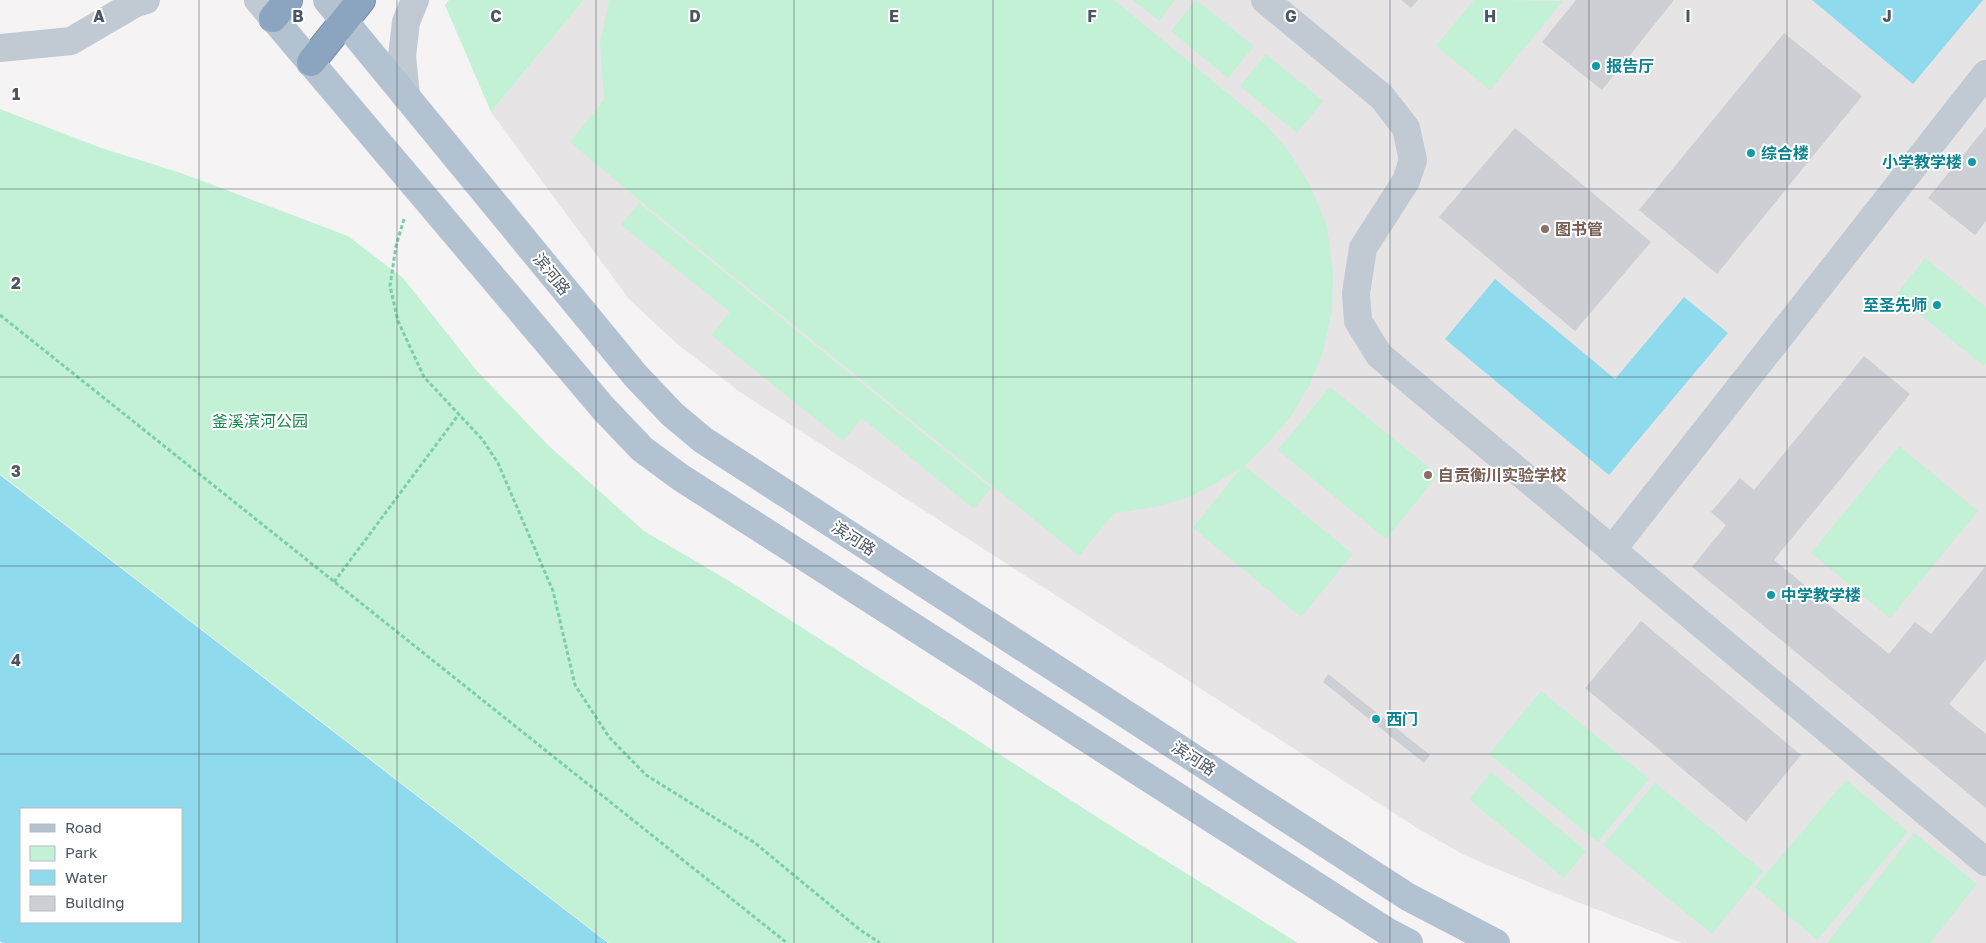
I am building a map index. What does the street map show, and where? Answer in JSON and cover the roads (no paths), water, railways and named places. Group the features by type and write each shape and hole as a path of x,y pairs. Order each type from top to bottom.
{"highway":[{"path":"311,62 361,0"}],"main road":[{"name":"滨河路","path":"327,0 635,375 672,414 703,440 1408,897 1496,943"},
{"path":"273,6 311,62 414,185 603,408 650,454 713,499 1380,926 1410,943"}],"street":[{"path":"0,48 71,41 136,3 146,0"},
{"path":"406,96 402,56 406,22 415,0"},
{"path":"1265,0 1382,97 1406,128 1413,160 1406,182 1363,248 1356,293 1358,322 1379,355 1986,862"},
{"path":"1612,550 1986,74"}],"water":[{"path":"1812,0 1983,0 1913,84"},
{"path":"1495,279 1615,379 1684,297 1728,333 1609,475 1445,339"},
{"path":"0,475 608,943 2,943 0,941"}],"place":[{"name":"报告厅","path":"1596,66"},
{"name":"综合楼","path":"1751,153"},
{"name":"小学教学楼","path":"1972,162"},
{"name":"图书管","path":"1545,229"},
{"name":"至圣先师","path":"1937,305"},
{"name":"自贡衡川实验学校","path":"1428,475"},
{"name":"中学教学楼","path":"1771,595"},
{"name":"西门","path":"1376,719"}],"park label":[{"name":"釜溪滨河公园","path":"260,421"}]}
